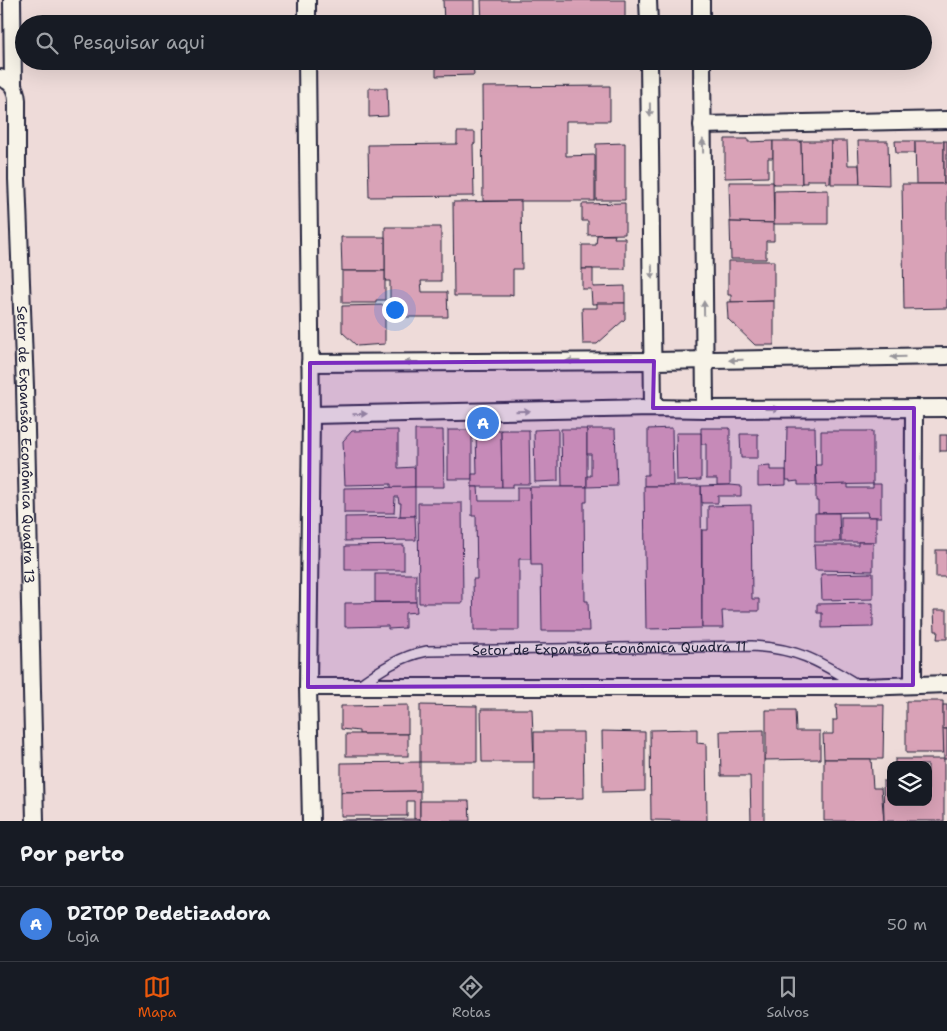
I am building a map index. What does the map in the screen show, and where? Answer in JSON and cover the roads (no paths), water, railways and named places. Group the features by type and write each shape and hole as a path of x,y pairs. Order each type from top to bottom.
{"street":[{"name":"Setor de Expansão Econômica Quadra 13","path":"12,0 6,81 17,91 34,821"},
{"path":"307,0 307,15"},
{"path":"648,0 649,15"},
{"path":"701,0 701,15"},
{"path":"308,70 311,415 308,687 311,821"},
{"path":"649,70 654,361 653,408"},
{"path":"702,70 705,410"},
{"path":"702,125 947,120"},
{"path":"310,363 654,361 947,356"},
{"path":"311,415 653,408 705,410 947,408"},
{"path":"913,685 914,408"},
{"path":"308,687 862,687 947,684"}],"lane":[{"name":"Setor de Expansão Econômica Quadra 11","path":"356,688 393,662 411,654 427,651 752,646 798,653 819,661 862,687"}],"place":[{"name":"DZTOP Dedetizadora","path":"483,423"}]}
